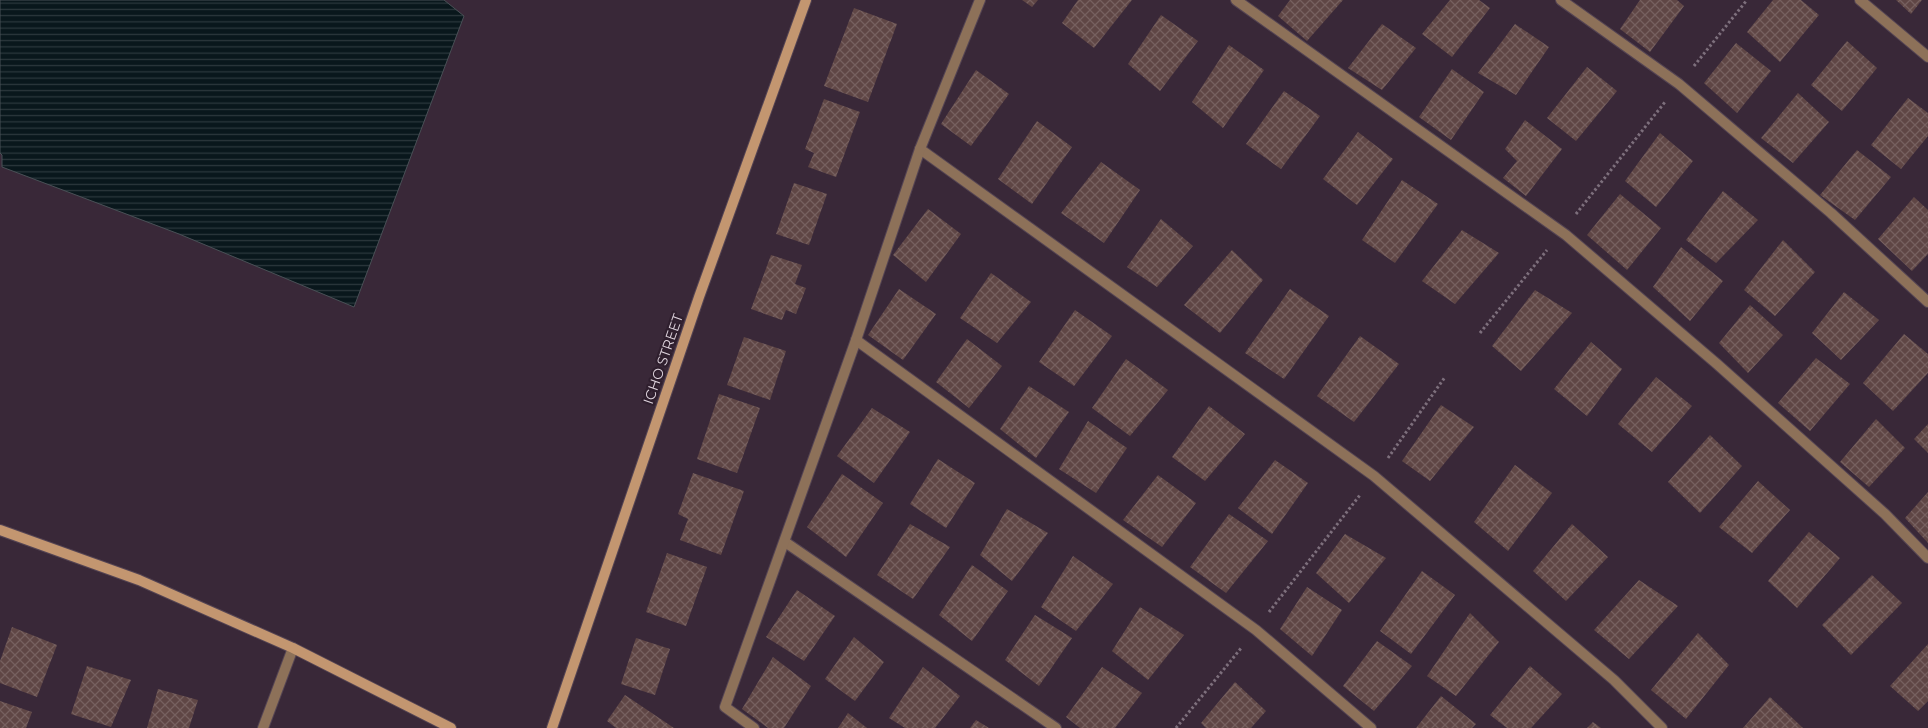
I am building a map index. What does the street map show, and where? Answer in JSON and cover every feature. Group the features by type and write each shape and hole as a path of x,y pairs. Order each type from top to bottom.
{"street":[{"name":"ICHO STREET","path":"552,728 696,306 806,0"},
{"path":"754,728 725,707 856,340 920,149 980,0"},
{"path":"1236,0 1561,232 1724,370 1885,514 1928,558"},
{"path":"1561,0 1679,84 1831,213 1928,302"},
{"path":"1860,0 1928,57"},
{"path":"920,149 1374,476 1614,680 1662,728"},
{"path":"856,340 1256,630 1371,728"},
{"path":"0,530 139,580 293,648 451,728"},
{"path":"784,542 1056,728"},
{"path":"263,728 293,648"}],"path":[{"path":"1480,332 1747,0"},
{"path":"1176,728 1256,630 1374,476 1446,377"}],"shaded area":[{"path":"0,0 444,0 464,16 354,307 179,234 2,167 2,155 0,153"}],"building":[{"path":"1022,0 1038,0 1032,7"},
{"path":"1078,0 1132,0 1094,48 1062,23"},
{"path":"1290,0 1343,0 1307,41 1278,16"},
{"path":"1450,0 1479,0 1490,8 1452,57 1422,34"},
{"path":"1640,0 1677,0 1684,6 1650,52 1620,29"},
{"path":"1773,0 1801,0 1819,15 1780,62 1747,32"},
{"path":"1896,0 1922,0 1911,14"},
{"path":"854,8 897,24 868,102 824,86"},
{"path":"1161,15 1198,41 1160,91 1128,64"},
{"path":"1382,24 1416,48 1382,90 1348,68"},
{"path":"1515,24 1549,47 1516,95 1478,73"},
{"path":"1847,41 1877,68 1842,111 1811,85"},
{"path":"1736,43 1771,71 1737,113 1704,83"},
{"path":"1229,45 1264,70 1223,128 1192,102"},
{"path":"1587,67 1617,91 1576,141 1547,118"},
{"path":"1452,69 1484,92 1451,140 1419,117"},
{"path":"976,70 1009,94 971,146 941,124"},
{"path":"1284,91 1320,116 1281,169 1246,144"},
{"path":"1798,93 1829,122 1793,163 1761,138"},
{"path":"1908,98 1928,113 1928,136 1901,169 1871,145"},
{"path":"824,99 860,112 836,177 808,167 814,153 805,149"},
{"path":"1525,120 1562,149 1526,196 1503,178 1517,161 1505,149"},
{"path":"1037,121 1072,147 1032,204 998,179"},
{"path":"1358,132 1393,159 1357,205 1323,179"},
{"path":"1660,133 1693,161 1656,207 1625,181"},
{"path":"1857,150 1891,177 1855,220 1820,195"},
{"path":"1101,162 1140,190 1104,243 1061,213"},
{"path":"1402,180 1438,204 1395,263 1362,240"},
{"path":"794,183 827,194 809,245 776,234"},
{"path":"1723,191 1758,220 1716,263 1686,240"},
{"path":"1620,194 1661,228 1627,270 1587,235"},
{"path":"1914,197 1928,210 1928,254 1912,271 1878,239"},
{"path":"928,209 961,234 926,282 893,255"},
{"path":"1161,219 1193,246 1157,287 1127,267"},
{"path":"1462,230 1499,253 1455,304 1422,281"},
{"path":"1783,240 1815,272 1775,316 1744,290"},
{"path":"1681,247 1723,281 1690,321 1653,287"},
{"path":"1232,250 1263,280 1220,333 1184,305"},
{"path":"771,255 802,265 795,284 806,288 796,314 786,310 782,320 751,309"},
{"path":"991,273 1031,302 997,343 960,318"},
{"path":"899,289 936,314 903,360 868,335"},
{"path":"1290,289 1329,316 1284,379 1245,353"},
{"path":"1535,290 1572,313 1521,371 1492,346"},
{"path":"1844,292 1879,320 1841,360 1812,333"},
{"path":"1750,305 1783,335 1748,373 1719,343"},
{"path":"1075,310 1112,336 1074,386 1039,362"},
{"path":"1904,334 1928,354 1928,373 1893,411 1863,383"},
{"path":"1360,336 1399,364 1354,422 1317,396"},
{"path":"744,337 786,351 770,400 727,385"},
{"path":"967,339 1002,366 969,408 936,382"},
{"path":"1591,342 1622,369 1587,416 1554,389"},
{"path":"1816,358 1850,384 1810,431 1778,403"},
{"path":"1126,359 1168,390 1130,436 1092,408"},
{"path":"1656,377 1692,406 1652,452 1618,424"},
{"path":"1029,386 1069,412 1036,458 1000,429"},
{"path":"719,394 760,408 737,473 697,459"},
{"path":"1441,405 1474,427 1430,481 1402,461"},
{"path":"1209,406 1245,434 1205,481 1172,457"},
{"path":"872,408 910,432 874,483 837,456"},
{"path":"1876,419 1905,448 1869,487 1840,462"},
{"path":"1088,421 1127,448 1096,493 1059,469"},
{"path":"1928,424 1928,453 1914,439"},
{"path":"1710,435 1742,466 1700,513 1668,482"},
{"path":"938,459 975,483 946,528 910,504"},
{"path":"1275,460 1308,483 1272,534 1238,508"},
{"path":"1515,465 1552,493 1508,551 1474,522"},
{"path":"693,473 744,491 721,555 680,540 688,519 678,514"},
{"path":"842,474 883,503 846,557 807,527"},
{"path":"1158,475 1196,503 1162,547 1123,520"},
{"path":"1758,481 1790,510 1752,553 1719,527"},
{"path":"1928,492 1928,543 1905,518"},
{"path":"1007,509 1048,533 1012,581 980,555"},
{"path":"1229,514 1268,541 1226,593 1190,567"},
{"path":"910,524 950,547 913,599 877,575"},
{"path":"1572,524 1608,557 1566,601 1533,571"},
{"path":"1809,532 1840,558 1797,608 1768,581"},
{"path":"1345,534 1386,558 1349,603 1316,573"},
{"path":"667,553 707,567 686,626 646,612"},
{"path":"1073,556 1113,584 1076,631 1041,607"},
{"path":"972,565 1008,591 972,641 939,615"},
{"path":"1422,571 1455,595 1411,654 1380,631"},
{"path":"1872,575 1902,603 1851,655 1822,625"},
{"path":"1639,580 1678,606 1629,659 1594,630"},
{"path":"1307,587 1342,610 1312,656 1280,629"},
{"path":"797,590 835,616 804,661 766,637"},
{"path":"1140,607 1184,635 1148,680 1112,651"},
{"path":"1470,613 1499,642 1456,696 1427,676"},
{"path":"1035,615 1072,638 1039,686 1005,660"},
{"path":"12,627 57,645 37,697 0,683 0,661"},
{"path":"1698,633 1729,665 1686,719 1651,690"},
{"path":"854,637 884,662 855,701 825,679"},
{"path":"636,638 670,649 655,695 621,684"},
{"path":"1377,641 1412,666 1374,711 1343,686"},
{"path":"1928,644 1928,701 1918,711 1890,686"},
{"path":"773,657 811,686 784,728 768,728 742,709"},
{"path":"87,666 131,680 111,727 71,714"},
{"path":"1530,666 1562,694 1531,728 1507,728 1490,715"},
{"path":"923,667 960,696 935,728 905,728 889,718"},
{"path":"1102,667 1142,693 1115,728 1080,728 1066,717"},
{"path":"1235,682 1266,711 1251,728 1206,728 1201,723"},
{"path":"158,689 198,700 189,728 147,728"},
{"path":"625,695 674,728 616,728 607,721"},
{"path":"1441,696 1476,724 1472,728 1416,728"},
{"path":"1770,697 1803,728 1743,728"},
{"path":"0,701 32,712 26,728 0,728"},
{"path":"848,713 867,728 838,728"},
{"path":"976,720 989,728 970,728"},
{"path":"1593,722 1601,728 1587,728"}]}
